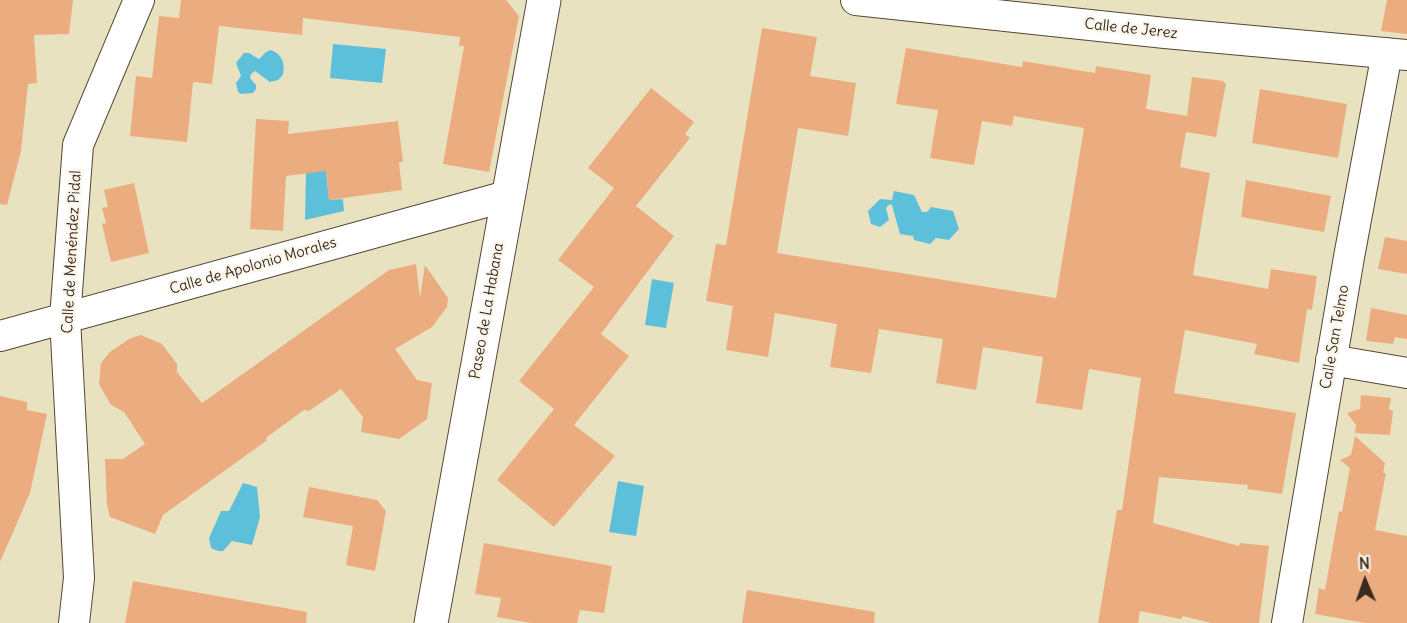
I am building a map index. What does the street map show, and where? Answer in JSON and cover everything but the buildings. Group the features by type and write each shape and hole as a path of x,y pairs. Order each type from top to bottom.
{"street":[{"name":"Calle de Menéndez Pidal","path":"74,623 80,578 65,318 78,145 139,0"},
{"name":"Paseo de La Habana","path":"431,623 544,0"},
{"name":"Calle de Jerez","path":"856,0 1166,33 1397,54"},
{"name":"Calle San Telmo","path":"1287,623 1331,360 1397,54"},
{"name":"Calle de Apolonio Morales","path":"0,336 507,196"},
{"path":"1331,360 1407,373"}],"water":[{"path":"333,44 386,49 382,83 330,78"},
{"path":"271,50 282,60 283,75 278,80 270,82 255,71 250,78 256,85 253,93 238,92 236,83 241,76 236,63 244,53 249,53 259,59"},
{"path":"306,170 326,171 329,200 343,199 344,211 305,220"},
{"path":"894,191 914,195 922,212 927,212 931,207 953,211 959,229 949,240 936,238 930,244 914,240 913,236 900,234 890,204 886,208 889,220 880,227 871,224 868,211 880,199 892,200"},
{"path":"652,279 674,283 666,328 645,325"},
{"path":"618,481 644,486 636,536 609,532"},
{"path":"243,483 257,487 260,517 252,545 232,541 223,551 211,548 209,538 221,511 229,511"}]}
